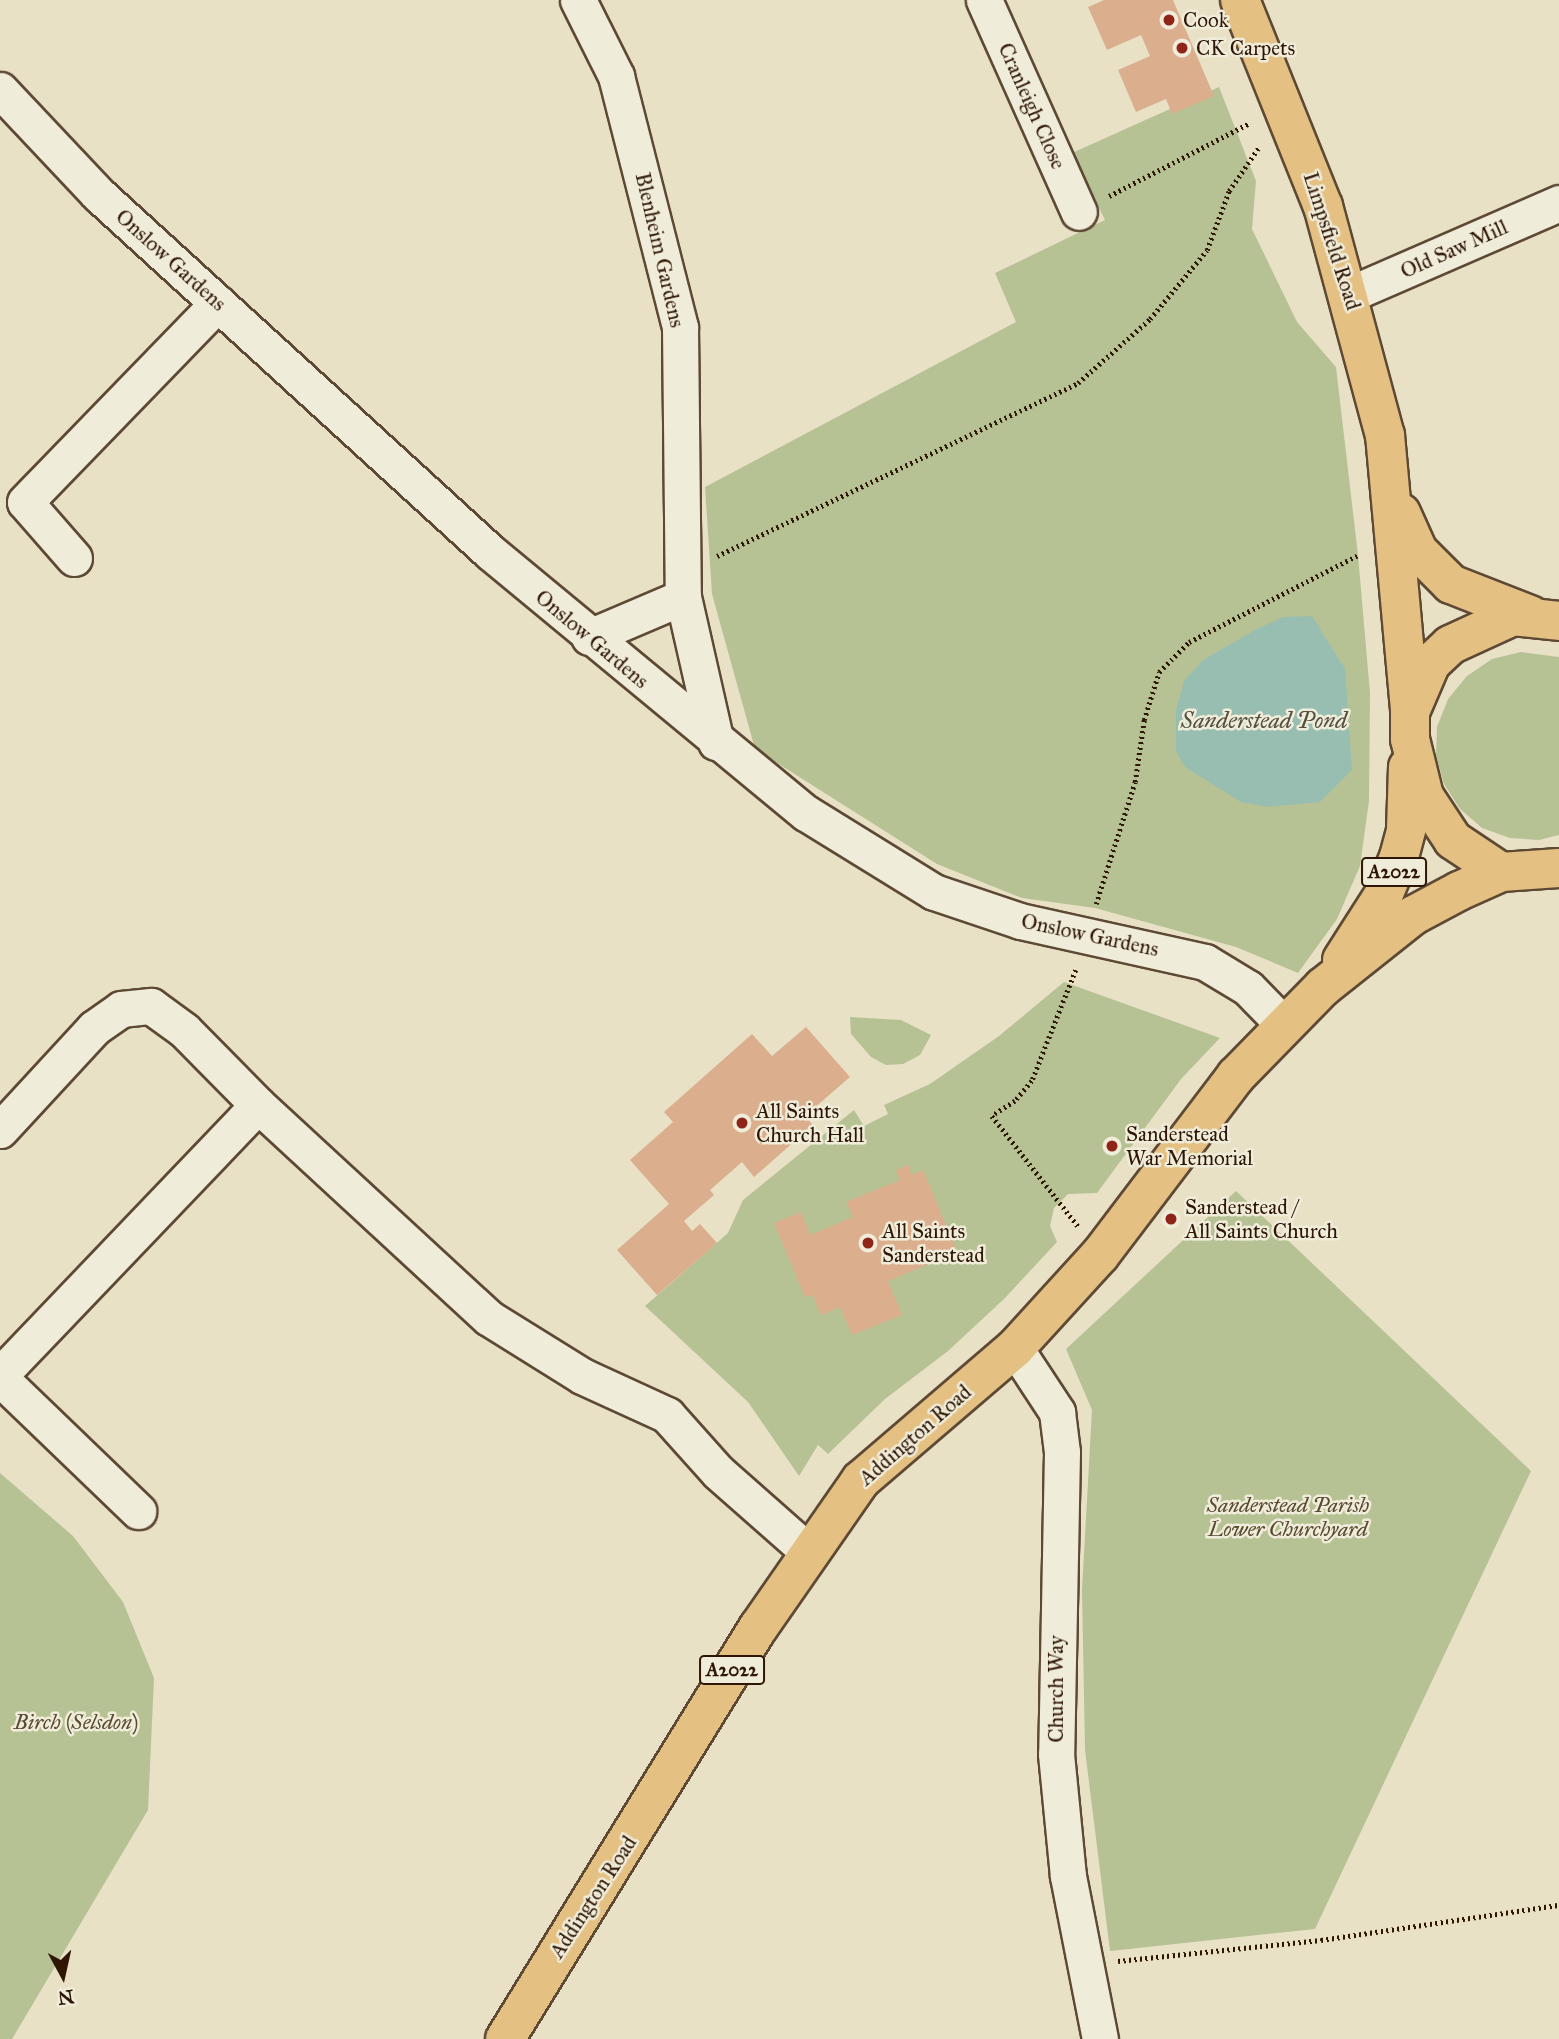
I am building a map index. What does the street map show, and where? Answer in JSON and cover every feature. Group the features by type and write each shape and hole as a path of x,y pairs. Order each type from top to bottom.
{"main road":[{"name":"Limpsfield Road","path":"1240,0 1285,105 1350,294 1385,435 1410,726"},
{"name":"Limpsfield Road","path":"1391,492 1419,551 1437,572 1466,594 1549,619"},
{"path":"1538,872 1453,840 1424,796 1410,726 1430,663 1450,645 1513,616 1549,619"},
{"name":"A2022","path":"1323,987 1383,896 1399,857 1406,830 1410,726"},
{"name":"A2022","path":"1323,987 1413,915 1538,872"},
{"name":"Addington Road","path":"505,2039 758,1628 861,1480 1015,1348 1100,1255 1236,1076 1323,987"}],"street":[{"name":"Blenheim Gardens","path":"578,0 616,76 680,327 683,597 716,742"},
{"name":"Cranleigh Close","path":"984,0 1079,212"},
{"name":"Onslow Gardens","path":"0,90 98,194 589,637 806,813 934,892 1020,921 1205,962 1248,988 1284,1025"},
{"name":"Old Saw Mill","path":"1350,294 1559,203"},
{"path":"74,558 25,502 218,303"},
{"path":"589,637 683,597"},
{"path":"0,1130 94,1028 121,1009 151,1006 184,1030 258,1105 489,1318 582,1376 667,1415 719,1472 810,1553"},
{"path":"138,1511 0,1376 258,1105"},
{"name":"Church Way","path":"1015,1348 1057,1412 1062,1452 1056,1754 1068,1876 1100,2039"}],"path":[{"path":"682,561 710,560 1077,383 1150,319 1207,250 1229,191 1285,105"},
{"path":"1079,212 1285,105"},
{"path":"1100,1255 992,1116 1015,1101 1032,1081 1072,985 1135,782 1144,720 1159,672 1189,642 1394,535"},
{"path":"1162,1957 1321,1940 1559,1905"}],"green space":[{"path":"1219,87 1256,181 1252,229 1297,322 1336,367 1358,555 1370,693 1369,801 1360,866 1337,919 1298,973 1236,947 1095,908 1022,898 937,864 755,749 712,594 705,487 1016,322 995,273 1105,220 1072,153"},
{"path":"1521,652 1559,657 1559,835 1539,840 1510,838 1482,828 1460,809 1444,784 1436,756 1437,727 1448,699 1467,676 1492,659"},
{"path":"1064,982 1220,1038 1181,1079 1097,1193 1068,1194 1054,1208 1050,1226 1057,1242 1004,1299 948,1351 885,1399 828,1454 818,1445 799,1476 748,1402 645,1306 728,1233 743,1200 854,1110 864,1126 888,1114 884,1105 930,1084 999,1036"},
{"path":"850,1017 901,1020 931,1035 920,1055 903,1064 886,1065 871,1057 851,1034"},
{"name":"Sanderstead Parish Lower Churchyard","path":"1236,1191 1531,1471 1315,1929 1110,1951 1085,1750 1082,1590 1092,1410 1066,1349"},
{"name":"Birch (Selsdon)","path":"0,1473 73,1536 123,1602 154,1678 148,1810 12,2039 0,2039"}],"water":[{"name":"Sanderstead Pond","path":"1312,616 1345,669 1352,770 1320,802 1268,807 1241,802 1185,767 1176,751 1176,710 1184,681 1203,660 1257,629 1283,617"}],"building":[{"path":"1104,0 1173,0 1214,96 1172,114 1166,99 1136,112 1118,70 1150,56 1141,35 1107,50 1088,7"},
{"name":"All Saints Church Hall","path":"806,1027 850,1077 805,1116 813,1125 754,1177 742,1162 710,1190 714,1195 684,1221 692,1231 700,1224 717,1243 657,1295 617,1250 669,1204 630,1160 673,1122 664,1112 752,1034 772,1056"},
{"name":"All Saints Sanderstead","path":"908,1165 912,1175 923,1170 957,1252 888,1281 902,1315 852,1335 840,1307 821,1315 812,1295 805,1297 774,1223 801,1212 810,1235 853,1217 846,1202 900,1180 896,1170"}],"place":[{"name":"Cook","path":"1169,20"},
{"name":"CK Carpets","path":"1182,48"},
{"name":"All Saints Church Hall","path":"742,1123"},
{"name":"Sanderstead War Memorial","path":"1112,1146"},
{"name":"Sanderstead / All Saints Church","path":"1171,1219"},
{"name":"All Saints Sanderstead","path":"868,1243"}]}
